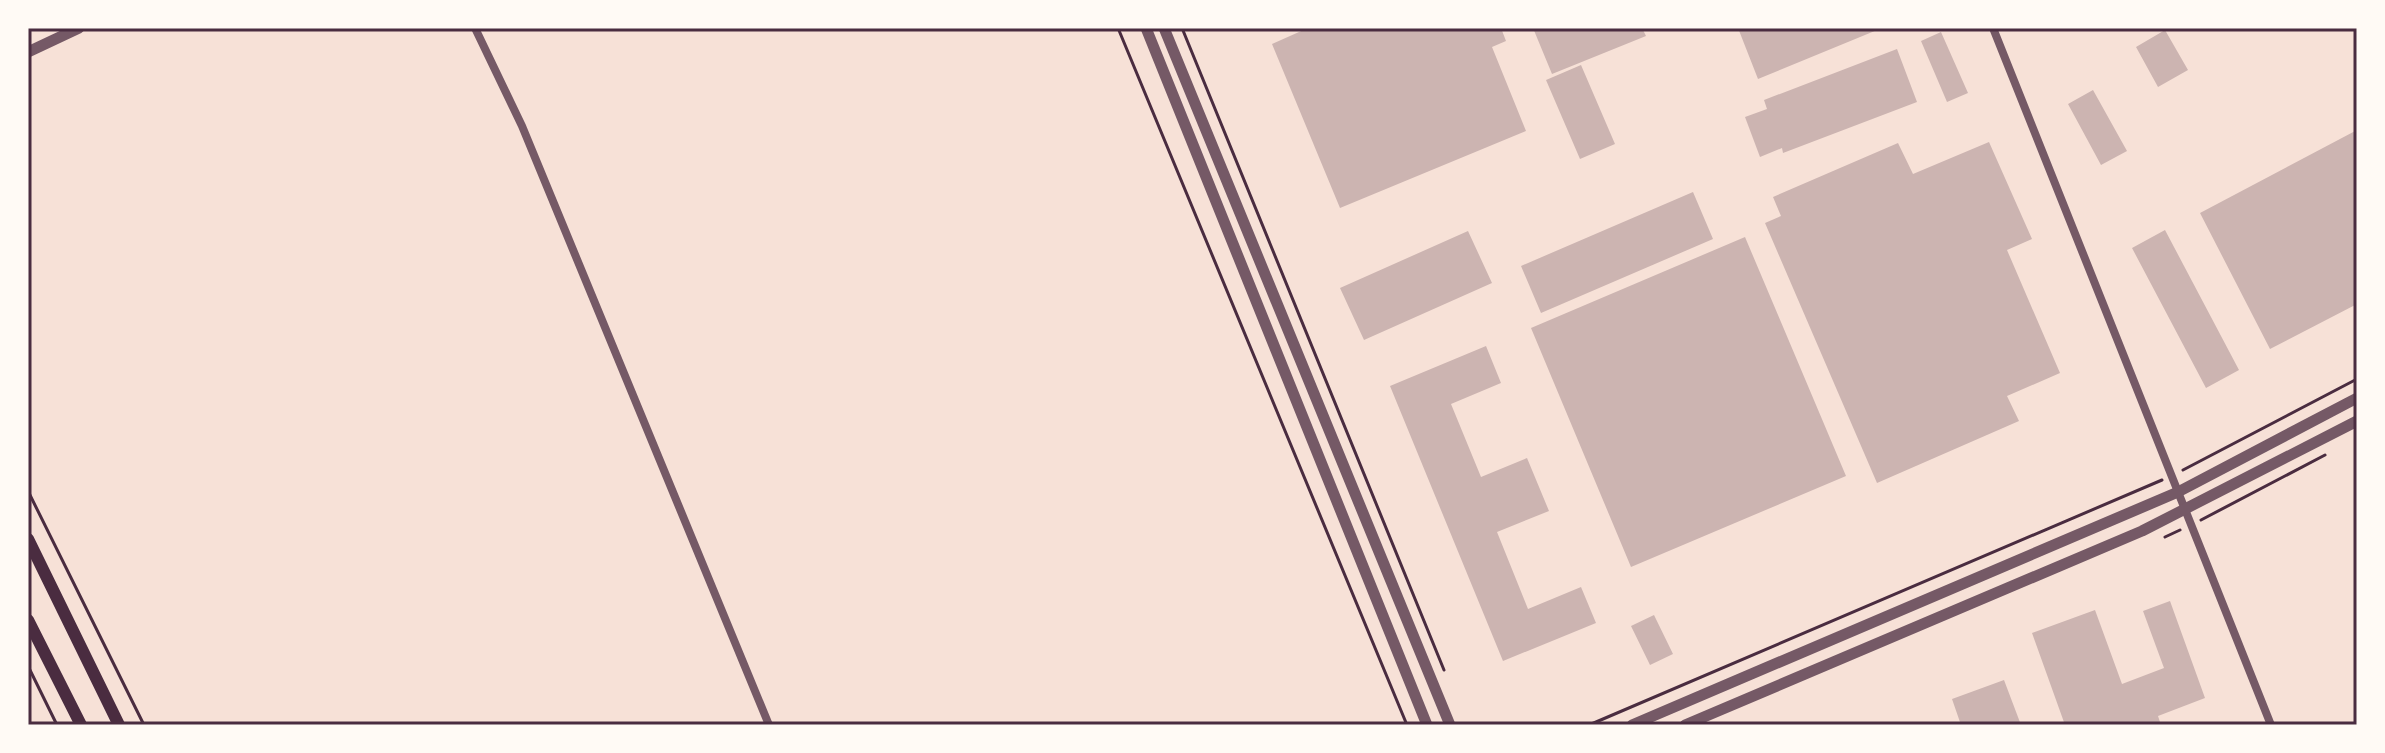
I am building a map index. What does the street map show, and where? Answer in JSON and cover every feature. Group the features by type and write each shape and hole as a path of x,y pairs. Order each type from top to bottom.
{"main road":[{"path":"28,539 119,725"},
{"path":"28,620 81,725"}],"street":[{"path":"28,52 79,28"},
{"path":"475,28 522,126 769,725"},
{"path":"1146,28 1427,725"},
{"path":"1164,28 1450,725"},
{"path":"1993,28 2271,725"},
{"path":"1632,725 2178,492 2357,398"},
{"path":"1685,725 2185,511 2357,421"}],"path":[{"path":"1118,28 1407,725"},
{"path":"1182,28 1449,681"},
{"path":"1589,725 2171,476 2357,379"},
{"path":"28,491 144,725"},
{"path":"28,666 57,725"}],"building":[{"path":"1308,28 1501,28 1506,41 1492,47 1526,131 1340,208 1272,44"},
{"path":"1533,28 1642,28 1646,36 1552,74"},
{"path":"1738,28 1882,28 1758,79"},
{"path":"2165,30 2188,70 2158,87 2136,47"},
{"path":"1941,32 1968,93 1947,102 1921,41"},
{"path":"1897,49 1917,102 1783,153 1782,148 1760,157 1745,117 1767,109 1764,100"},
{"path":"1581,65 1615,144 1580,159 1546,80"},
{"path":"2093,90 2127,151 2101,165 2068,104"},
{"path":"2357,130 2357,304 2270,349 2200,213"},
{"path":"1989,142 2032,239 2007,250 2060,373 2007,396 2019,421 1877,483 1765,223 1781,216 1773,197 1898,143 1913,174"},
{"path":"1693,192 1713,239 1541,313 1521,266"},
{"path":"2165,230 2239,370 2206,388 2132,248"},
{"path":"1468,231 1492,283 1364,340 1340,288"},
{"path":"1745,237 1846,476 1631,567 1531,328"},
{"path":"1486,346 1501,383 1451,404 1481,477 1527,458 1549,511 1497,532 1528,609 1581,587 1596,623 1503,661 1390,386"},
{"path":"2170,601 2205,698 2158,716 2161,725 2065,725 2032,633 2095,610 2122,684 2164,668 2143,611"},
{"path":"1654,615 1673,654 1650,665 1631,626"},
{"path":"2004,680 2021,725 1961,725 1952,699"}]}
